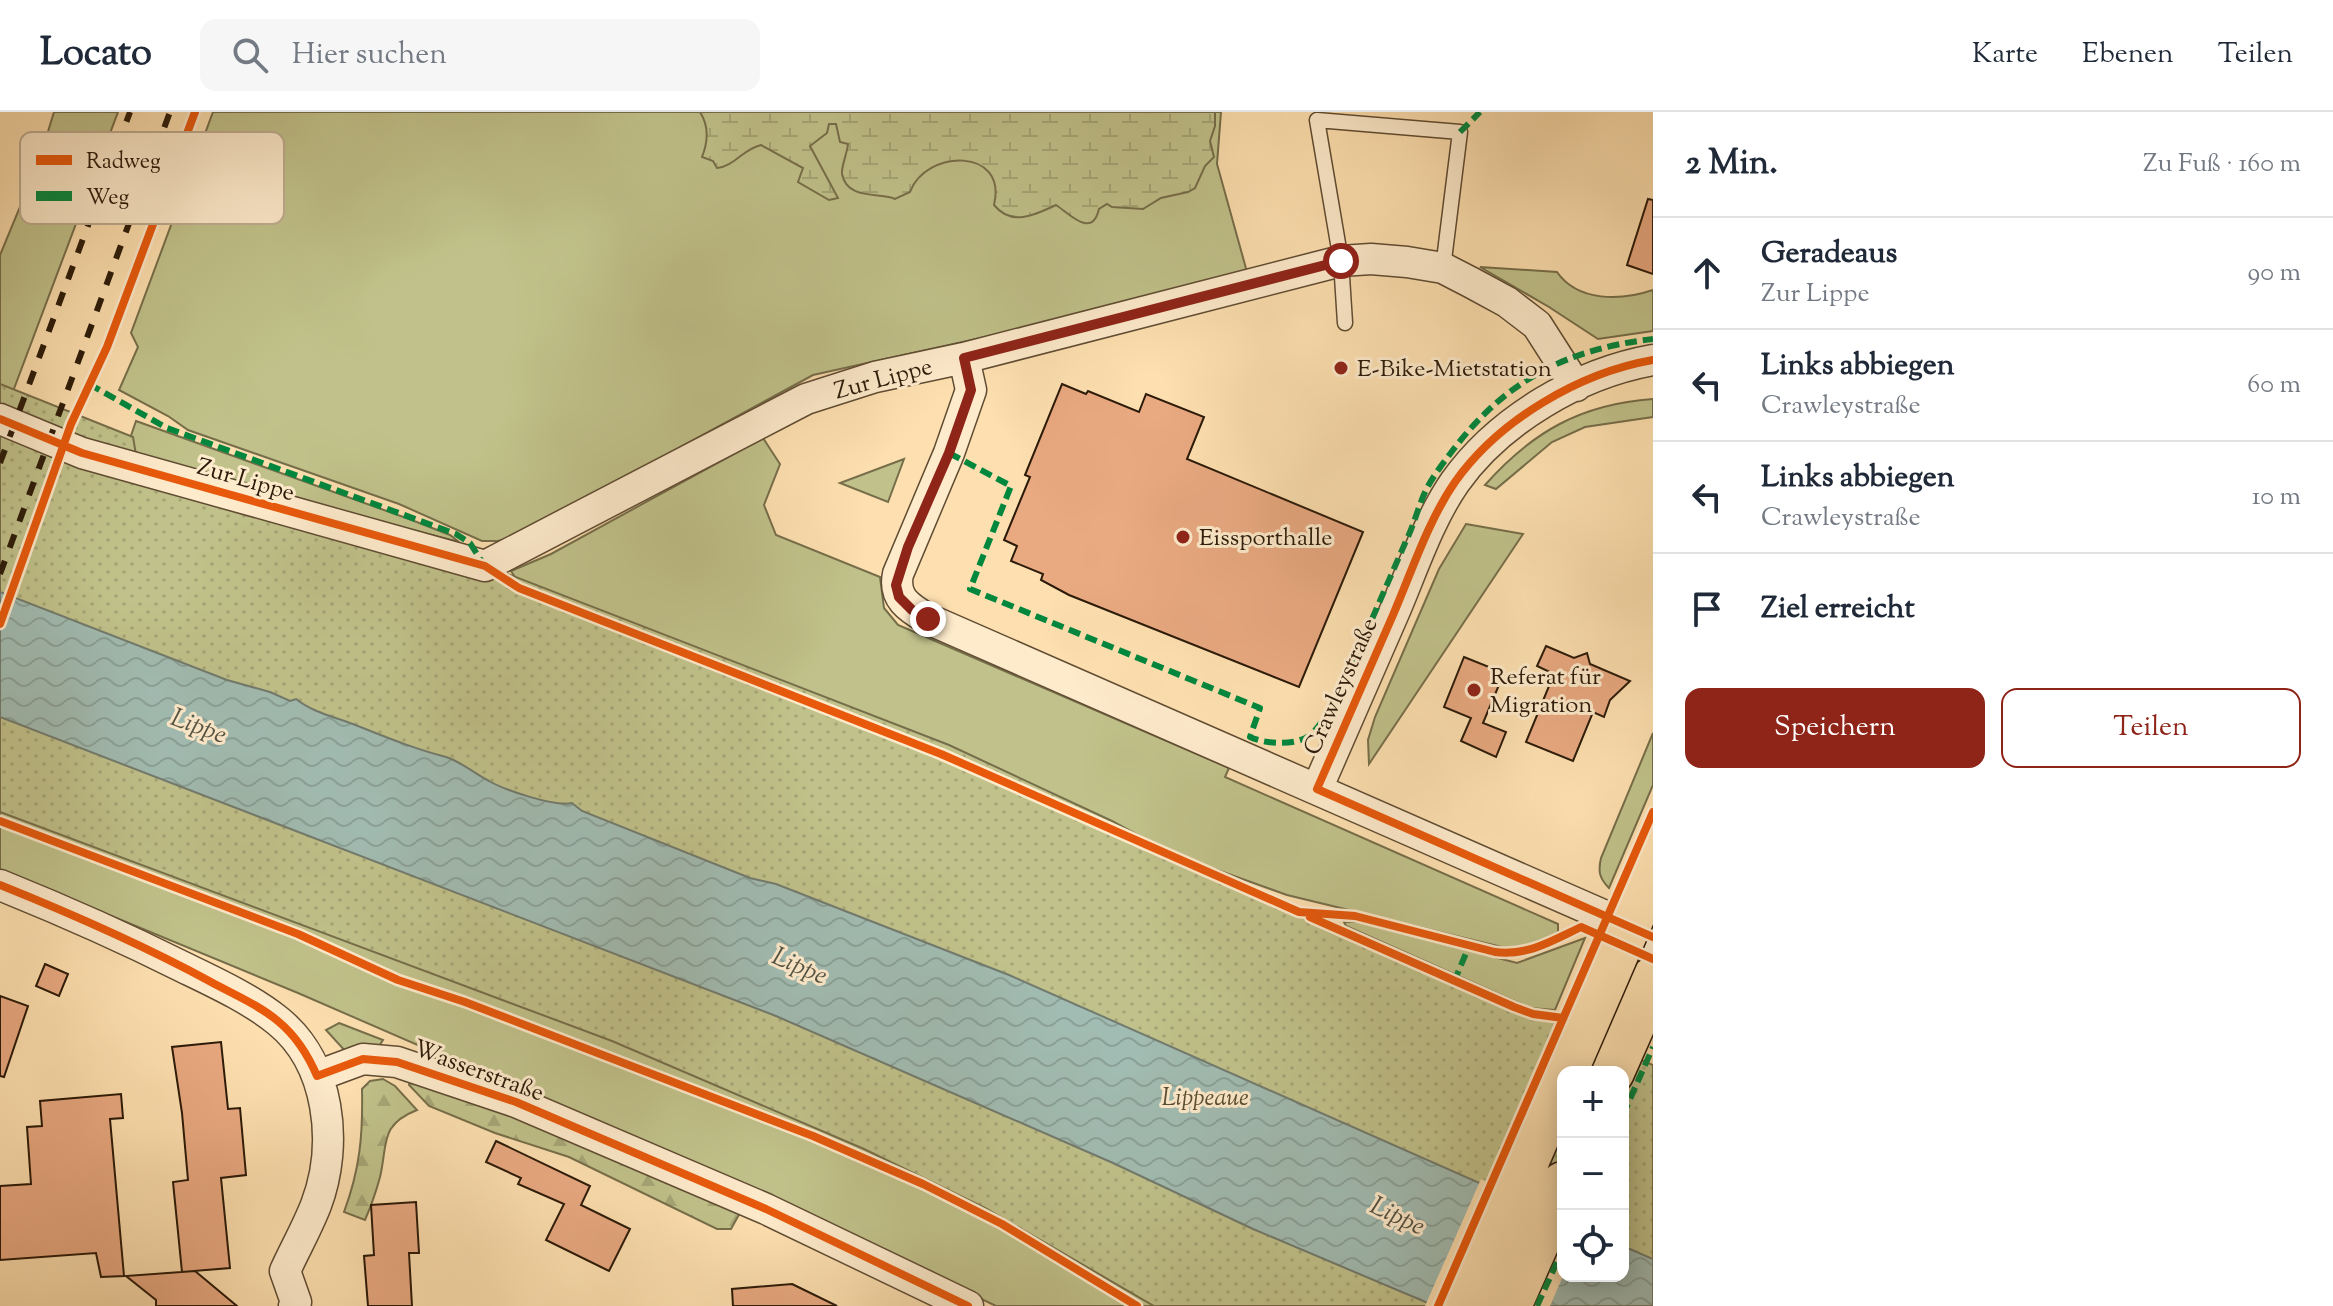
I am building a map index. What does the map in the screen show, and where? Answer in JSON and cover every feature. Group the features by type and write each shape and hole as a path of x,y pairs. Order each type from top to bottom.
{"main road":[{"path":"1568,1066 1653,869"},
{"path":"1615,1066 1653,979"},
{"path":"1464,1306 1557,1091"},
{"path":"1509,1306 1557,1198"}],"street":[{"name":"Zur Lippe","path":"0,419 82,453 485,566 806,399 875,377 964,358 1341,261 1371,259 1443,268 1507,302 1537,325 1576,386"},
{"name":"Crawleystraße","path":"964,358 971,390 949,453 898,574 896,585 899,597 912,610 1653,937"},
{"name":"Crawleystraße","path":"1317,789 1432,526 1455,483 1494,438 1535,406 1627,364 1653,360"},
{"name":"Crawleystraße","path":"1576,386 1653,380"},
{"path":"0,885 103,928 249,1002 277,1020 308,1054 324,1097 326,1148 317,1204 285,1271 296,1302 294,1306"},
{"name":"Wasserstraße","path":"317,1076 363,1059 397,1062 474,1087 766,1209 968,1306"}],"lane":[{"path":"1345,323 1341,261 1317,120 1460,132 1443,268"}],"green space":[{"path":"54,112 118,112 110,132 48,132"},
{"path":"213,112 1221,112 1217,164 1247,272 1030,327 813,375 517,536 482,541 399,504 188,430 119,390 138,347 131,333 171,224 284,224 284,132 206,132"},
{"path":"700,112 1215,112 1210,141 1214,157 1205,166 1195,188 1161,198 1143,209 1107,204 1099,209 1096,218 1086,223 1056,205 1031,215 1015,217 994,205 995,186 989,172 978,164 963,161 947,162 932,168 919,178 910,192 895,199 858,192 845,183 842,174 848,144 840,142 836,124 829,124 827,133 810,146 838,198 829,200 798,182 803,168 761,145 717,168 713,161 702,157 707,134"},
{"path":"20,207 20,224 76,224 6,410 0,408 0,255"},
{"path":"1480,267 1557,272 1576,289 1601,296 1627,296 1653,290 1653,331 1598,339"},
{"name":"Lippeaue","path":"0,384 133,437 139,472 490,567 949,745 1112,821 1217,878 1653,1065 1653,1306 1154,1306 985,1208 864,1149 612,1041 0,812"},
{"path":"1653,399 1653,417 1585,427 1552,442 1496,489 1485,485 1521,450 1560,424 1603,407"},
{"path":"136,421 409,519 450,535 459,542 124,456"},
{"path":"763,438 780,464 764,505 776,535 880,577 884,608 898,625 1229,768 1225,777 1558,924 1558,934 1529,946 1510,949 1287,895 1209,867 946,749 519,583 511,571 551,554"},
{"path":"904,459 888,502 840,483"},
{"path":"1466,524 1523,534 1369,764 1368,740 1375,717 1439,569"},
{"path":"0,717 1424,1306 996,1306 781,1203 298,993 0,870"},
{"path":"1653,733 1653,785 1609,888 1600,874 1601,858"},
{"path":"1344,922 1358,922 1517,963 1585,938 1555,1010 1530,1008 1346,926"},
{"path":"339,1023 383,1040 379,1046 346,1052 326,1030"},
{"path":"419,1077 741,1211 731,1229 717,1229 569,1157 495,1133 429,1106 409,1085 410,1079"},
{"path":"383,1079 395,1086 417,1110 396,1122 387,1137 378,1183 365,1220 344,1212 359,1152 362,1089 370,1081"}],"water":[{"name":"Lippe","path":"0,592 227,680 290,701 296,699 318,712 451,759 506,789 542,800 572,803 582,811 750,878 776,884 1009,975 1557,1217 1557,1282 1629,1282 1629,1249 1653,1259 1653,1306 1435,1306 1253,1229 1113,1163 776,1016 0,717"}],"pier":[{"path":"1481,1179 1557,1213 1557,1282 1560,1282 1550,1306 1425,1306"}],"building":[{"path":"1648,199 1653,200 1653,274 1627,265"},
{"name":"Eissporthalle","path":"1062,384 1139,412 1146,394 1204,417 1187,459 1363,532 1299,687 1069,595 1041,580 1043,574 1011,561 1017,546 1004,540 1030,477 1025,475"},
{"path":"1546,646 1574,658 1587,653 1590,664 1630,681 1610,700 1604,717 1593,712 1573,761 1526,742 1554,674 1537,666"},
{"name":"Referat für Migration","path":"1464,657 1504,673 1483,723 1506,732 1496,757 1461,741 1471,718 1444,707"},
{"path":"45,964 68,974 59,996 36,986"},
{"path":"0,996 28,1006 4,1077 0,1076"},
{"path":"221,1042 228,1109 240,1108 246,1175 221,1178 230,1268 182,1272 173,1182 188,1180 172,1047"},
{"path":"121,1094 123,1118 110,1119 124,1276 101,1277 96,1253 0,1260 0,1186 31,1184 27,1127 42,1126 40,1101"},
{"path":"496,1141 590,1186 581,1205 630,1229 609,1271 546,1240 564,1204 518,1184 521,1178 486,1162"},
{"path":"416,1202 419,1253 409,1253 412,1306 368,1306 364,1256 374,1255 371,1205"},
{"path":"195,1271 237,1306 156,1306 156,1300 126,1276"},
{"path":"792,1284 837,1306 733,1306 732,1289"}],"railway":[{"path":"123,132 130,112"},
{"path":"163,132 170,112"},
{"path":"0,463 89,224"},
{"path":"0,574 129,224"}],"marked path":[{"path":"1460,132 1480,112"},
{"path":"949,453 1011,486 970,589 1260,708 1250,737 1288,743 1309,736 1335,700 1426,490 1442,464 1473,426 1517,387 1541,372 1593,351 1653,339"},
{"path":"89,384 167,428 456,534 470,543 484,565"},
{"path":"1454,982 1469,946"},
{"path":"1629,1101 1653,1047"},
{"path":"1537,1306 1557,1262"}],"cycle path":[{"path":"188,132 195,112"},
{"path":"0,624 71,424 107,347 153,224"},
{"path":"1653,360 1625,366 1569,388 1517,420 1473,459 1445,497 1429,530 1317,789 1653,937"},
{"path":"0,419 82,453 485,566 519,588 941,754 1299,912 1355,916 1507,953 1540,946 1581,927 1653,959"},
{"path":"1438,1306 1653,812"},
{"path":"0,821 298,934 398,980 465,1002 813,1136 923,1184 1002,1224 1137,1306"},
{"path":"0,885 133,943 254,1005 291,1034 317,1076 363,1059 397,1062 516,1102 766,1209 968,1306"},
{"path":"1310,917 1514,1007 1533,1014 1563,1018"}],"place":[{"name":"E-Bike-Mietstation","path":"1341,368"},
{"name":"Eissporthalle","path":"1183,537"},
{"name":"Referat für Migration","path":"1474,690"}],"route":[{"path":"928,619 912,610 899,597 896,585 908,547 949,453 971,390 964,358 1341,261"}]}
